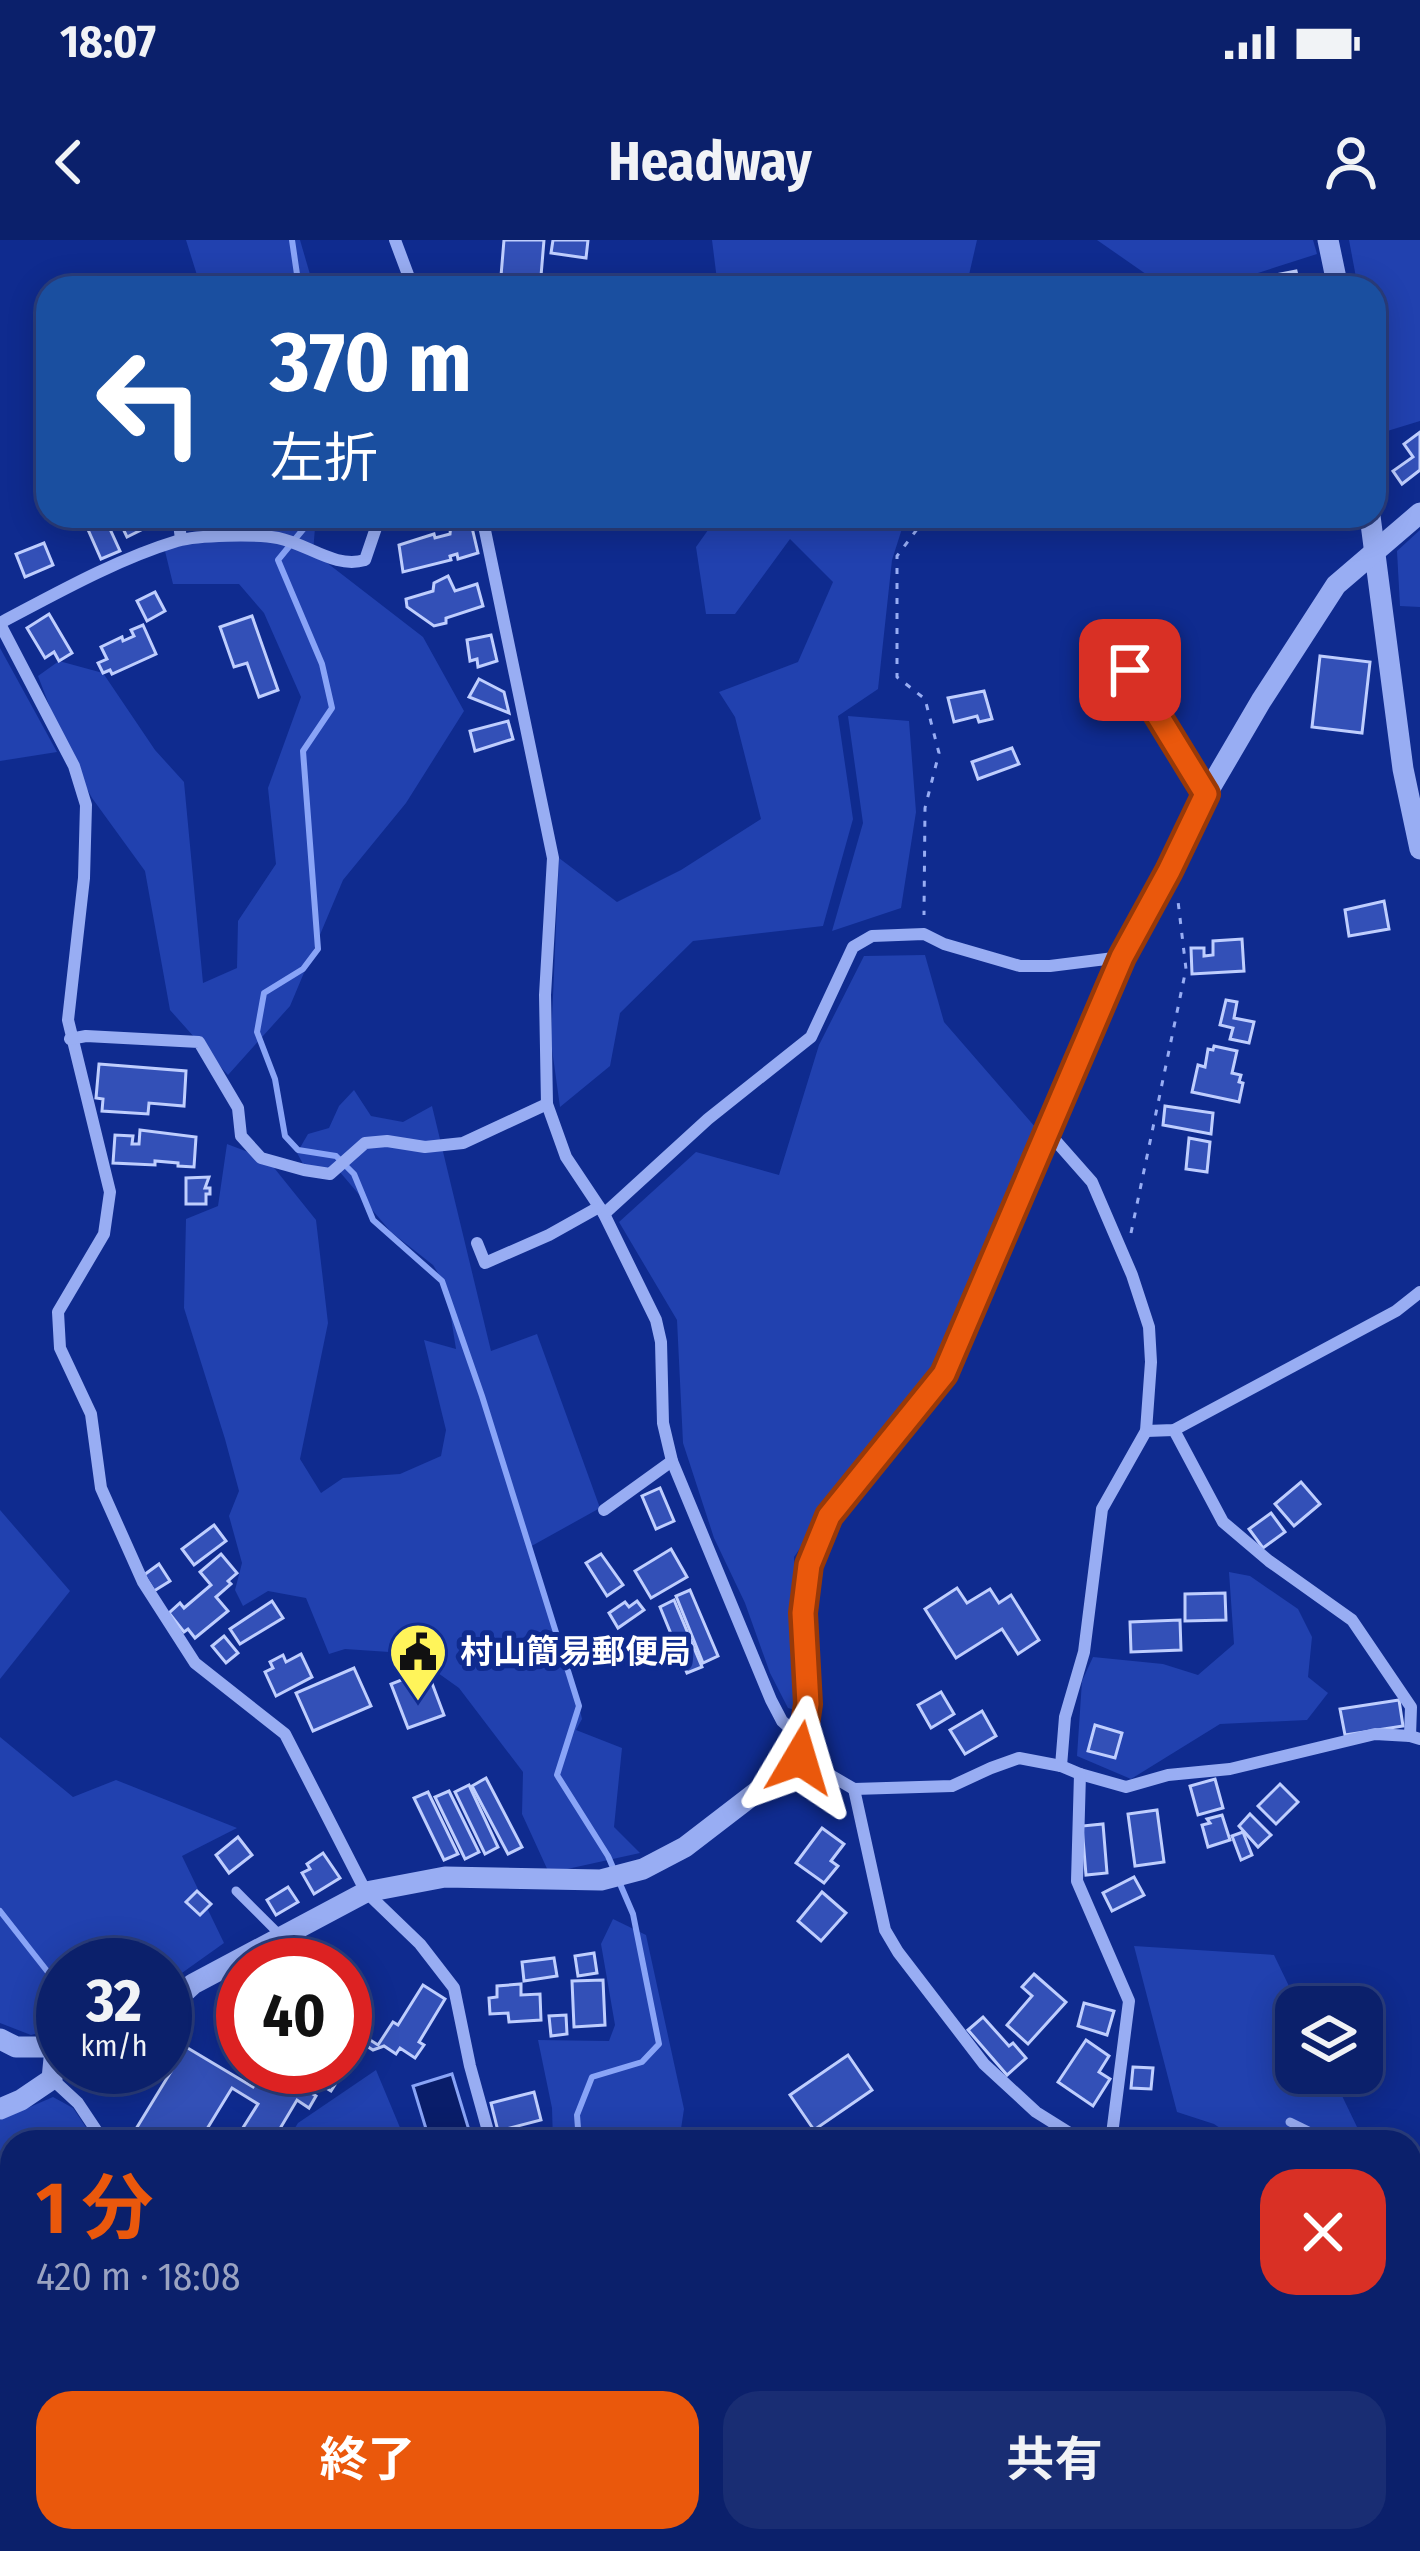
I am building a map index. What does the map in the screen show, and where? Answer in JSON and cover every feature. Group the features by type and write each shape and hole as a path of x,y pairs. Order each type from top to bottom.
{"street":[{"path":"394,240 408,276"},
{"path":"1328,240 1336,276"},
{"path":"286,1938 366,1892 445,1877 601,1880 643,1869 685,1847 802,1749 808,1704 803,1613 809,1565 829,1516 944,1374 1122,957 1206,794 1336,585 1420,513"},
{"path":"180,528 181,539"},
{"path":"376,528 365,560 351,564 280,538 181,539 0,623 74,766 86,805 85,878 68,1020 110,1192 104,1234 58,1312 60,1348 91,1414 100,1488 143,1582 195,1663 286,1734 366,1892 420,1944 454,1988 488,2130"},
{"path":"484,528 553,859 544,995 547,1104 566,1157 602,1210 656,1319 663,1423 672,1461 771,1700 802,1749 854,1789 952,1786 1019,1758 1126,1787 1168,1775 1230,1769 1375,1734 1415,1738 1411,1707 1352,1620 1222,1522 1174,1430"},
{"path":"1371,528 1403,769 1420,849"},
{"path":"477,1243 485,1263 602,1210 811,1037 853,946 872,936 924,934 1019,966 1122,957"},
{"path":"70,1039 199,1042 238,1108 241,1136 261,1158 307,1171 330,1174 364,1143 425,1147 463,1143 547,1104"},
{"path":"1046,1130 1092,1182 1132,1275 1149,1328 1151,1362 1146,1431 1102,1509 1084,1652 1066,1717 1061,1766"},
{"path":"1146,1431 1174,1430 1396,1311 1420,1292"},
{"path":"604,1510 672,1461"},
{"path":"1080,1774 1077,1881 1129,2001 1113,2130"},
{"path":"854,1789 885,1930 898,1952 984,2064 1036,2111 1065,2130"},
{"path":"0,2039 16,2047 36,2047"},
{"path":"0,2108 36,2090"},
{"path":"68,2094 96,2130"}],"lane":[{"path":"1114,642 1206,794"},
{"path":"236,1891 283,1938"},
{"path":"1290,2122 1306,2130"}],"path":[{"path":"918,528 897,556 897,676 925,699 939,753 925,808 924,934"},
{"path":"1131,1233 1186,969 1177,889 1169,871"}],"shaded area":[{"path":"186,240 300,240 310,276 197,276"},
{"path":"712,240 977,240 969,276 716,276"},
{"path":"1097,240 1313,240 1317,254 1248,276 1149,276"},
{"path":"1349,240 1420,240 1420,421 1386,431 1386,276 1356,276"},
{"path":"211,528 315,528 313,552 423,637 464,711 406,803 343,880 290,1006 228,1075 170,1010 145,871 92,798 67,752 38,676 59,661 103,673 155,750 184,782 203,983 237,968 238,921 276,864 268,788 301,697 264,613 239,584 173,584 164,547 213,532"},
{"path":"709,528 902,528 892,560 878,689 838,716 853,819 823,926 693,941 620,1013 610,1066 560,1107 551,1042 559,858 617,902 681,870 761,819 735,717 719,692 798,662 833,582 790,539 735,614 706,614 696,547"},
{"path":"1420,530 1420,607 1400,606 1397,551"},
{"path":"0,648 57,752 0,761"},
{"path":"848,716 909,721 916,812 901,908 832,931 863,823"},
{"path":"925,955 944,1022 1036,1128 933,1374 847,1480 794,1557 795,1710 788,1708 770,1673 745,1603 714,1538 683,1443 677,1320 619,1222 696,1152 779,1175 819,1045 864,956"},
{"path":"354,1090 371,1116 403,1122 432,1106 491,1351 537,1334 600,1508 528,1548 578,1702 582,1719 576,1730 622,1748 614,1827 640,1853 549,1873 522,1814 523,1772 459,1688 404,1653 345,1649 329,1654 306,1598 268,1591 243,1606 235,1590 242,1563 229,1516 239,1491 184,1308 186,1219 218,1206 227,1144 267,1159 316,1220 328,1323 300,1459 321,1493 343,1478 400,1474 441,1456 446,1430 424,1340 456,1349 446,1286 433,1265 391,1232 339,1171 307,1171 297,1153 308,1134 329,1128 339,1106"},
{"path":"0,1510 70,1591 0,1679"},
{"path":"1229,1572 1250,1576 1298,1609 1312,1637 1308,1677 1328,1693 1307,1720 1220,1724 1131,1779 1077,1756 1082,1681 1093,1657 1163,1664 1198,1675 1234,1644"},
{"path":"0,1737 73,1797 116,1780 237,1828 182,1856 222,1938 216,1938 216,1949 192,1966 192,1938 36,1938 36,2034 0,2023"},
{"path":"613,1919 646,1935 684,2109 681,2130 553,2130 538,2040 609,2041 615,2025 601,1944"},
{"path":"1134,1946 1274,1955 1289,1986 1275,1986 1275,2094 1341,2094 1359,2130 1223,2130 1177,2112"},
{"path":"376,2070 401,2130 294,2130 341,2094 372,2094"},
{"path":"452,2074 469,2130 426,2130 413,2086"},
{"path":"53,2097 73,2108 88,2130 0,2130 0,2120"}],"building":[{"path":"504,240 544,240 541,276 501,276"},
{"path":"553,240 588,240 586,258 551,253"},
{"path":"1420,432 1420,470 1402,484 1393,471 1413,457 1404,444"},
{"path":"87,528 109,528 120,551 101,559"},
{"path":"123,528 143,528 143,529 127,537"},
{"path":"451,528 472,528 478,553 458,559 457,554 451,560 403,572 399,545 450,534"},
{"path":"44,543 53,565 25,577 16,554"},
{"path":"448,576 455,591 477,584 483,606 434,626 407,607 406,599 433,591 434,583"},
{"path":"155,592 165,611 147,621 137,601"},
{"path":"49,614 72,653 59,661 54,652 45,658 27,628"},
{"path":"252,616 278,690 259,697 247,663 234,667 220,627"},
{"path":"143,625 156,654 112,674 110,670 103,673 98,663 107,659 101,647 134,636 131,630"},
{"path":"491,635 497,661 478,667 477,659 470,661 467,640"},
{"path":"1320,656 1370,662 1362,733 1312,727"},
{"path":"479,679 504,692 509,713 469,697"},
{"path":"984,691 992,719 979,722 977,716 954,722 948,698"},
{"path":"508,721 513,739 475,751 470,731"},
{"path":"1012,748 1019,764 978,779 972,762"},
{"path":"1384,901 1389,929 1349,936 1345,910"},
{"path":"1242,939 1244,971 1192,974 1191,948 1204,948 1204,956 1213,955 1213,941"},
{"path":"1226,1000 1237,1002 1234,1018 1254,1022 1249,1043 1230,1039 1233,1028 1220,1025"},
{"path":"1208,1049 1237,1051 1232,1073 1241,1075 1239,1082 1243,1083 1239,1102 1192,1092 1198,1065 1205,1067"},
{"path":"99,1064 186,1071 184,1106 149,1103 148,1114 102,1111 103,1099 96,1098"},
{"path":"1165,1106 1213,1113 1211,1134 1163,1125"},
{"path":"140,1130 196,1137 194,1167 155,1161 155,1165 113,1163 115,1135 133,1136 132,1144 139,1144"},
{"path":"1189,1138 1210,1142 1207,1172 1186,1169"},
{"path":"209,1177 206,1204 186,1204 186,1178"},
{"path":"1301,1482 1320,1504 1294,1526 1275,1504"},
{"path":"660,1488 674,1521 656,1529 642,1496"},
{"path":"1271,1513 1285,1532 1263,1548 1249,1529"},
{"path":"214,1525 226,1541 194,1565 182,1549"},
{"path":"671,1549 687,1577 651,1598 635,1571"},
{"path":"221,1554 237,1573 216,1597 228,1611 195,1638 169,1613 180,1603 184,1608 211,1585 200,1572"},
{"path":"601,1554 623,1585 607,1596 586,1563"},
{"path":"159,1564 170,1581 154,1591 144,1575"},
{"path":"957,1588 967,1603 990,1589 999,1603 1011,1595 1039,1640 1018,1654 1002,1629 956,1658 925,1609"},
{"path":"690,1590 718,1656 703,1663 676,1596"},
{"path":"1225,1593 1226,1620 1185,1621 1185,1594"},
{"path":"674,1600 702,1667 687,1673 660,1607"},
{"path":"272,1601 283,1618 240,1644 230,1629"},
{"path":"637,1601 644,1610 618,1628 609,1613 625,1602 629,1607"},
{"path":"1180,1620 1181,1650 1131,1652 1130,1622"},
{"path":"224,1636 238,1653 226,1663 212,1646"},
{"path":"301,1654 312,1677 276,1696 265,1672 273,1668 270,1662 283,1655 286,1662"},
{"path":"354,1668 371,1706 313,1731 296,1693"},
{"path":"427,1670 444,1715 408,1728 391,1684"},
{"path":"941,1692 954,1714 931,1728 918,1705"},
{"path":"1399,1700 1403,1726 1345,1735 1340,1709"},
{"path":"982,1711 996,1736 965,1754 950,1730"},
{"path":"1095,1725 1122,1733 1115,1758 1088,1751"},
{"path":"486,1778 522,1847 508,1854 472,1786"},
{"path":"1215,1779 1223,1808 1198,1815 1190,1786"},
{"path":"1280,1784 1298,1802 1276,1824 1258,1806"},
{"path":"469,1785 498,1847 485,1854 455,1792"},
{"path":"449,1791 479,1852 465,1859 435,1797"},
{"path":"428,1792 458,1854 444,1860 414,1798"},
{"path":"1157,1810 1164,1862 1135,1866 1128,1814"},
{"path":"1250,1814 1271,1835 1258,1847 1239,1826"},
{"path":"1222,1815 1230,1840 1208,1847 1202,1825"},
{"path":"1103,1824 1107,1873 1086,1875 1082,1826"},
{"path":"822,1828 844,1844 831,1861 838,1866 824,1883 796,1863"},
{"path":"1243,1832 1252,1855 1241,1860 1232,1836"},
{"path":"238,1837 252,1855 229,1873 216,1855"},
{"path":"323,1853 340,1878 314,1894 302,1873"},
{"path":"1134,1877 1144,1895 1112,1911 1103,1893"},
{"path":"288,1887 298,1902 276,1915 267,1900"},
{"path":"197,1891 211,1904 200,1915 186,1902"},
{"path":"822,1892 846,1913 821,1941 798,1921"},
{"path":"594,1953 597,1973 578,1976 575,1956"},
{"path":"554,1958 557,1976 524,1981 522,1962"},
{"path":"1034,1974 1066,2002 1028,2044 1007,2025 1032,1996 1022,1987"},
{"path":"603,1980 605,2025 574,2027 572,1981"},
{"path":"521,1984 521,1995 540,1994 541,2020 509,2022 508,2013 490,2014 489,1998 497,1997 497,1986"},
{"path":"423,1985 445,1999 419,2042 424,2045 415,2058 400,2048 396,2054 384,2046 373,2050 372,2041 378,2045 393,2022 398,2025"},
{"path":"1084,2003 1114,2011 1107,2035 1078,2026"},
{"path":"566,2015 567,2034 551,2036 549,2016"},
{"path":"983,2017 1026,2058 1007,2075 968,2030"},
{"path":"1086,2040 1109,2056 1099,2072 1110,2079 1093,2106 1058,2082"},
{"path":"192,2051 216,2065 216,2094 228,2094 206,2130 135,2130 157,2094 192,2094"},
{"path":"848,2055 872,2090 814,2130 790,2095"},
{"path":"1133,2067 1153,2068 1151,2089 1131,2088"},
{"path":"534,2092 541,2120 498,2130 491,2103"},
{"path":"242,2094 316,2096 309,2108 297,2100 279,2130 242,2130 258,2104"}],"waterway":[{"path":"292,240 297,276"},
{"path":"304,528 278,560 322,664 332,708 303,751 318,949 303,969 264,993 257,1032 275,1079 285,1136 298,1150 336,1156 354,1174 373,1220 442,1281 579,1706 557,1775 608,1856 633,1914 659,2044 642,2062 592,2077 577,2115 578,2130"},
{"path":"0,1911 36,1957"}],"place":[{"name":"村山簡易郵便局","path":"418,1703"}],"route":[{"path":"800,1758 808,1704 803,1613 809,1565 829,1516 944,1374 1122,957 1206,794 1130,670"}]}
